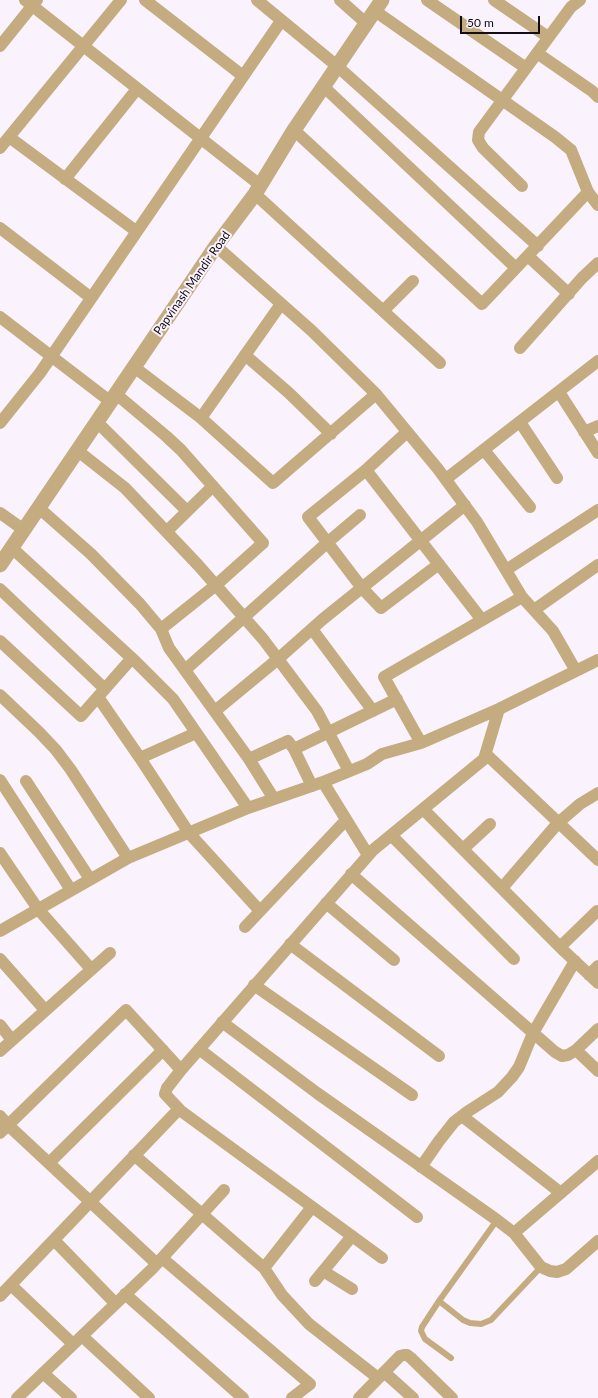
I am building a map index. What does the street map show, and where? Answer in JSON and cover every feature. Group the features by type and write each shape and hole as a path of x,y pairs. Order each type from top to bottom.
{"street":[{"path":"0,148 121,0"},
{"path":"145,0 243,76"},
{"path":"257,0 337,66 538,246"},
{"path":"340,0 375,12 555,137 571,150 588,192 598,205"},
{"path":"427,0 526,68"},
{"path":"494,0 548,37"},
{"path":"0,46 32,2 84,46 201,139 258,189 383,311 440,364"},
{"path":"522,186 483,148 478,140 479,132 573,2"},
{"name":"Papvinash Mandir Road","path":"0,565 216,246 258,189 294,130 375,12"},
{"path":"2,417 40,373 90,297 201,139 281,21"},
{"path":"537,53 598,96"},
{"path":"324,87 516,268"},
{"path":"65,179 137,88"},
{"path":"294,130 482,304 588,192"},
{"path":"9,137 136,231"},
{"path":"0,228 90,297"},
{"path":"216,246 312,331 376,394 446,479 465,505 477,522 522,597 553,631 576,671"},
{"path":"528,256 569,294"},
{"path":"520,348 582,278 598,263"},
{"path":"383,311 413,280"},
{"path":"201,418 281,304"},
{"path":"0,317 51,356 166,436 181,450 263,543 216,585 161,629"},
{"path":"245,355 289,393 330,434"},
{"path":"446,479 598,361"},
{"path":"134,367 201,418 273,483 376,394"},
{"path":"559,392 598,453"},
{"path":"97,422 188,511"},
{"path":"520,422 557,478"},
{"path":"584,432 598,426"},
{"path":"407,432 366,470 308,516 362,588 381,608 439,564"},
{"path":"78,450 125,488 167,531 244,617 317,710 349,771"},
{"path":"484,450 530,507"},
{"path":"366,470 482,620"},
{"path":"167,531 213,486"},
{"path":"215,711 312,629 465,505"},
{"path":"39,508 91,554 140,604 161,629 169,648 249,759 274,799"},
{"path":"506,570 598,510"},
{"path":"0,513 24,530"},
{"path":"185,670 360,515"},
{"path":"12,548 132,658 174,699 248,808"},
{"path":"534,610 598,565"},
{"path":"0,589 102,693 140,758 188,833 260,911"},
{"path":"421,743 384,677 522,597"},
{"path":"312,629 373,711"},
{"path":"0,641 81,716 132,658"},
{"path":"0,931 128,858 248,808 317,784 367,764 382,754 421,743 499,709 598,660"},
{"path":"0,695 56,750 71,770 128,858"},
{"path":"294,749 397,699"},
{"path":"382,1258 179,1108 165,1094 167,1088 199,1048 368,855 484,759 499,709"},
{"path":"140,758 196,733"},
{"path":"249,759 288,741 317,784 346,820 368,855"},
{"path":"486,754 598,860"},
{"path":"0,780 71,890"},
{"path":"26,781 90,880"},
{"path":"502,888 558,823 580,804 598,793"},
{"path":"423,809 560,947 598,983"},
{"path":"245,927 346,820"},
{"path":"464,849 490,824"},
{"path":"391,835 514,959"},
{"path":"0,853 38,909 91,969"},
{"path":"351,874 555,1052 562,1056 568,1055 576,1050 598,1029"},
{"path":"326,903 394,960"},
{"path":"560,947 597,911"},
{"path":"290,944 439,1056"},
{"path":"0,1051 110,952"},
{"path":"0,959 45,1010"},
{"path":"421,1167 454,1122 498,1092 512,1077 533,1033 575,961"},
{"path":"589,975 598,966"},
{"path":"254,985 412,1095"},
{"path":"181,1070 126,1010 3,1125 49,1163 159,1261 310,1384 292,1398"},
{"path":"222,1022 317,1093 514,1233 541,1267 557,1272 566,1269 598,1241"},
{"path":"0,1025 12,1040"},
{"path":"199,1048 417,1217"},
{"path":"49,1163 163,1050"},
{"path":"576,1050 598,1071"},
{"path":"0,1296 179,1108"},
{"path":"462,1116 561,1193"},
{"path":"134,1155 264,1268 282,1295 309,1324 413,1398"},
{"path":"514,1233 598,1161"},
{"path":"17,1398 159,1261 224,1190"},
{"path":"264,1268 312,1207"},
{"path":"315,1281 352,1236"},
{"path":"54,1240 115,1303"},
{"path":"323,1271 352,1289"},
{"path":"11,1285 149,1398"},
{"path":"125,1294 242,1398"},
{"path":"359,1398 400,1356 407,1355 452,1398"},
{"path":"43,1373 71,1398"}],"lane":[{"path":"451,1358 425,1339 421,1330 422,1327 497,1220"},
{"path":"439,1301 462,1320 470,1323 481,1324 491,1320 541,1267"}]}
